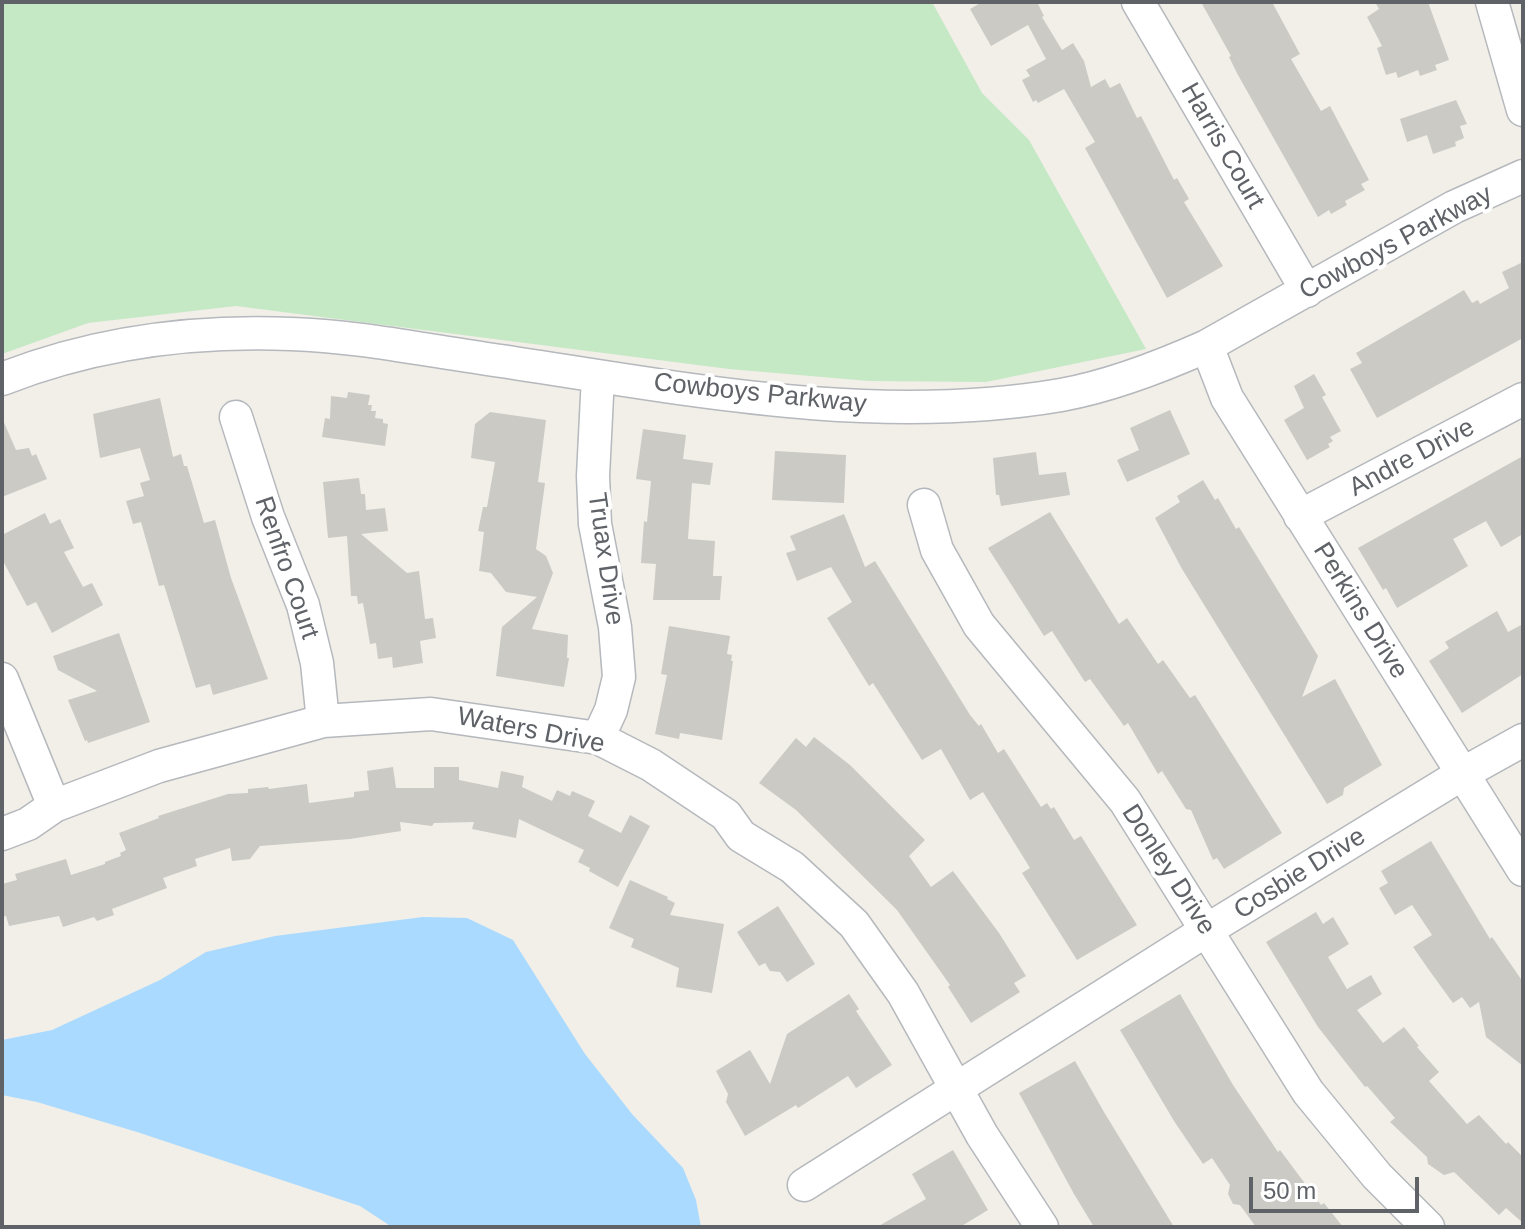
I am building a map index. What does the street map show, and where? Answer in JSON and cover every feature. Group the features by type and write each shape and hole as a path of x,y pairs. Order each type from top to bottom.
{"street":[{"name":"Harris Court","path":"1138,2 1307,291"},
{"path":"1492,2 1523,110"},
{"name":"Cowboys Parkway","path":"2,379 80,354 137,342 209,333 293,334 383,343 819,406 989,404 1078,391 1133,376 1207,346 1454,207 1523,176"},
{"name":"Perkins Drive","path":"1207,346 1227,398 1523,870"},
{"name":"Truax Drive","path":"598,376 593,476 595,524 615,627 619,677 611,710 598,738"},
{"name":"Andre Drive","path":"1300,516 1523,399"},
{"name":"Renfro Court","path":"236,417 268,517 303,605 317,663 323,721"},
{"name":"Donley Drive","path":"924,505 937,550 979,625 1125,801 1308,1092 1377,1176 1428,1227"},
{"path":"2,679 54,806"},
{"name":"Waters Drive","path":"2,834 28,824 54,806 159,766 323,721 431,714 598,738 651,765 726,815 741,836 792,867 854,924 903,993 982,1135 1042,1227"},
{"name":"Cosbie Drive","path":"804,1185 1207,930 1523,740"}],"green space":[{"path":"2,2 932,2 982,93 1029,140 1146,349 986,382 869,381 729,369 236,306 88,323 2,354"}],"water":[{"path":"423,917 467,918 513,940 585,1054 632,1114 683,1168 696,1200 701,1227 392,1227 360,1206 137,1132 37,1102 2,1095 2,1040 52,1030 160,980 206,952 275,936"}],"building":[{"path":"982,2 1037,2 1042,17 1062,50 1073,43 1084,61 1091,87 1105,79 1110,88 1120,83 1137,118 1141,116 1174,180 1177,178 1189,199 1184,202 1223,266 1167,298 1085,148 1095,142 1064,89 1038,103 1036,100 1033,102 1022,80 1030,76 1026,70 1046,59 1028,25 991,46 970,9"},
{"path":"1201,2 1272,2 1300,54 1291,59 1321,111 1330,106 1369,180 1361,184 1365,190 1345,201 1347,205 1318,217"},
{"path":"1375,2 1428,2 1449,60 1435,65 1437,70 1420,76 1418,70 1398,78 1396,72 1386,75 1377,48 1382,46 1367,17 1379,9"},
{"path":"1456,100 1467,124 1460,126 1464,138 1455,142 1456,146 1433,154 1427,135 1407,142 1400,119"},
{"path":"1523,262 1523,338 1377,418 1350,369 1362,363 1356,353 1464,290 1472,303 1478,300 1480,304 1509,288 1502,272"},
{"path":"1314,374 1326,395 1322,397 1341,431 1330,437 1333,441 1328,444 1330,447 1307,460 1284,420 1304,408 1294,386"},
{"path":"348,392 370,395 368,405 372,405 371,411 376,411 375,418 383,419 383,423 388,424 385,446 322,437 325,418 330,419 331,396 347,398"},
{"path":"160,398 173,457 181,454 184,466 187,466 204,523 215,520 231,578 268,679 213,695 210,684 196,688 164,585 159,586 141,522 133,524 126,501 144,496 140,483 150,480 140,448 100,458 93,414"},
{"path":"1170,410 1190,454 1127,482 1117,460 1139,450 1130,428"},
{"path":"490,412 546,420 538,482 545,483 536,549 546,556 553,573 532,629 568,635 569,658 564,687 496,676 502,627 537,597 506,592 491,573 479,571 484,532 478,531 483,507 487,507 495,462 471,458 475,424"},
{"path":"2,418 16,450 29,448 32,456 36,454 47,479 2,497"},
{"path":"643,429 686,435 683,459 713,463 710,485 692,483 688,539 715,541 713,576 722,576 720,600 653,600 656,564 641,563 651,481 636,479"},
{"path":"775,451 846,455 844,503 772,500"},
{"path":"1036,452 1039,475 1066,472 1070,495 1001,506 999,495 996,495 993,458"},
{"path":"1523,456 1523,534 1501,547 1486,521 1453,539 1468,566 1397,608 1358,548"},
{"path":"359,478 361,494 365,494 366,510 385,508 388,531 361,534 407,573 419,571 425,619 433,618 436,638 420,641 423,663 393,668 392,657 378,659 376,643 370,644 363,603 358,604 357,596 351,596 347,536 328,538 323,482"},
{"path":"1203,480 1236,529 1239,527 1318,656 1302,697 1335,679 1382,765 1344,788 1343,795 1327,804 1182,569 1155,518 1180,502 1177,496"},
{"path":"1050,512 1119,624 1127,618 1158,664 1163,660 1190,698 1195,695 1282,833 1224,869 1217,858 1213,860 1191,810 1186,809 1162,771 1158,774 1128,723 1124,726 1090,679 1085,682 1052,631 1044,636 988,548"},
{"path":"45,513 50,524 60,519 74,548 64,552 83,587 92,583 103,605 52,633 36,602 27,606 2,559 2,535"},
{"path":"844,514 865,567 875,561 970,715 979,726 981,724 998,753 1004,749 1041,807 1047,803 1051,809 1054,807 1074,840 1081,836 1137,925 1077,960 1022,873 1030,868 983,792 970,800 941,749 922,760 873,683 869,686 827,618 852,602 831,567 797,581 786,553 796,550 790,536"},
{"path":"1497,611 1508,632 1523,624 1523,674 1462,713 1429,661 1449,648 1445,642"},
{"path":"669,626 730,636 727,654 732,655 733,661 722,740 680,733 679,739 655,734 667,675 661,674"},
{"path":"119,633 150,722 88,743 68,700 97,691 58,670 53,656"},
{"path":"814,737 850,765 925,840 909,856 931,887 953,871 1026,976 1014,983 1020,992 971,1023 948,987 950,985 897,910 796,810 759,783 796,738 806,747"},
{"path":"393,767 396,788 434,788 434,767 459,767 459,780 498,788 501,771 524,776 522,787 552,801 557,790 570,796 572,791 595,801 588,816 621,833 630,815 650,826 618,887 578,862 584,850 519,819 516,838 472,829 474,822 434,823 432,826 400,822 401,831 350,839 260,846 250,859 232,861 230,848 195,859 197,866 163,878 167,888 112,909 114,915 97,921 94,917 63,927 59,916 9,926 6,916 2,917 2,884 17,880 15,874 66,859 71,875 105,864 126,850 119,833 158,816 228,794 248,793 248,789 268,787 307,784 309,803 354,797 354,792 369,790 367,771"},
{"path":"1431,841 1490,939 1492,937 1523,982 1523,1066 1486,1037 1479,1002 1470,1008 1462,997 1453,1003 1413,947 1432,935 1412,905 1395,915 1379,888 1388,883 1381,871"},
{"path":"630,880 675,903 670,915 724,924 712,993 676,987 679,968 631,947 634,939 609,928"},
{"path":"778,906 815,964 787,982 780,972 770,971 765,963 759,966 737,932"},
{"path":"1316,912 1323,924 1333,917 1349,944 1328,957 1347,989 1371,975 1382,994 1357,1010 1383,1043 1404,1027 1439,1072 1429,1081 1467,1124 1479,1115 1523,1157 1523,1223 1506,1208 1499,1215 1454,1172 1444,1175 1428,1164 1427,1157 1390,1122 1395,1118 1365,1087 1318,1027 1266,942"},
{"path":"849,994 859,1009 856,1011 892,1065 856,1088 848,1076 798,1108 796,1105 745,1136 726,1102 728,1094 716,1071 750,1050 770,1084 787,1034"},
{"path":"1180,994 1233,1085 1278,1152 1280,1150 1321,1205 1324,1203 1343,1227 1256,1227 1240,1205 1233,1204 1228,1194 1230,1185 1212,1158 1203,1164 1120,1030"},
{"path":"1075,1061 1174,1227 1094,1227 1074,1194 1019,1093"},
{"path":"953,1150 988,1210 960,1227 877,1227 926,1199 912,1174"}]}
